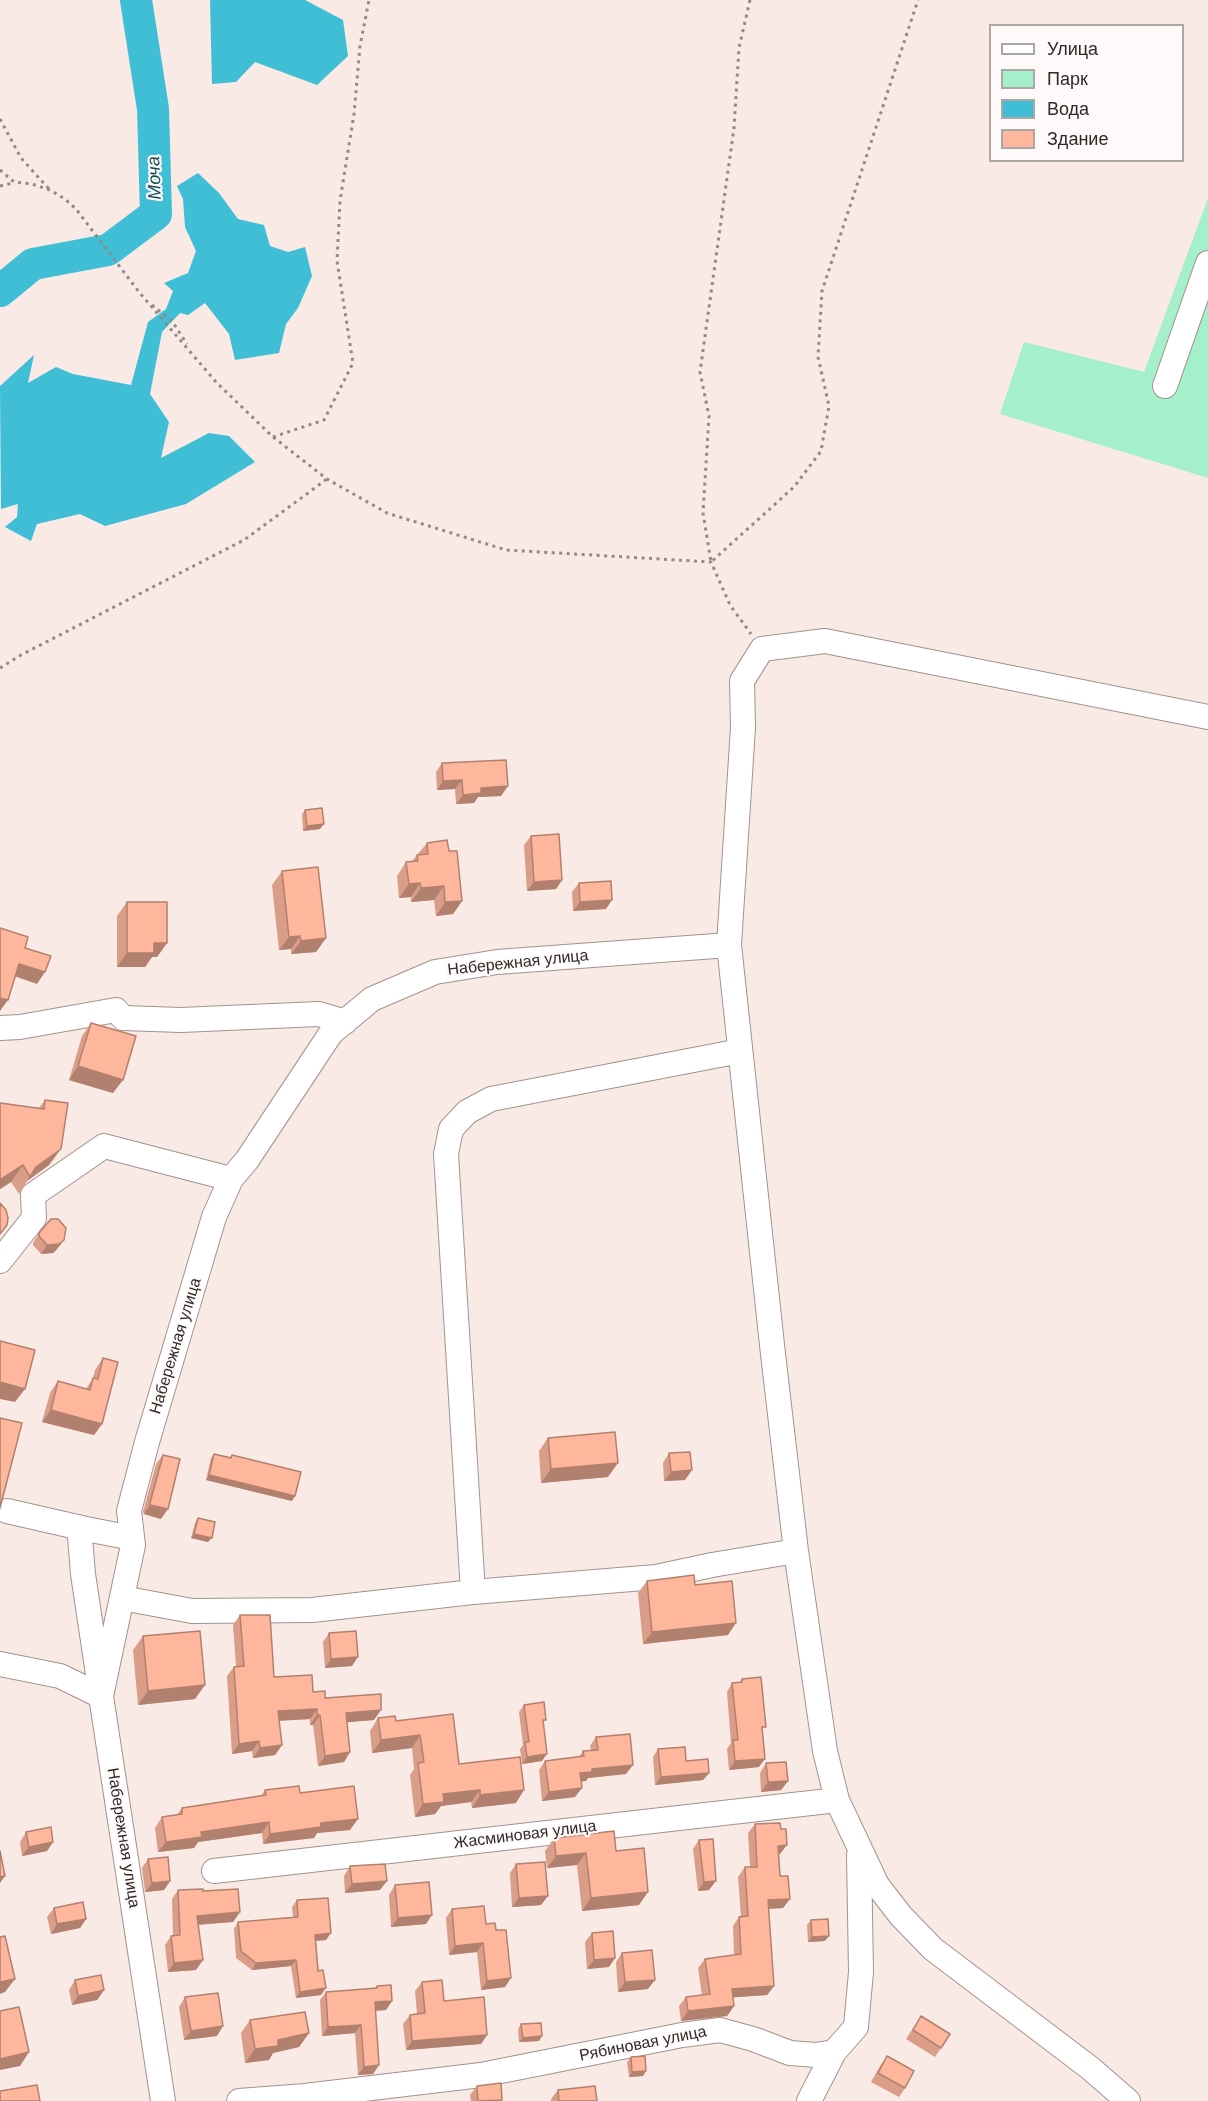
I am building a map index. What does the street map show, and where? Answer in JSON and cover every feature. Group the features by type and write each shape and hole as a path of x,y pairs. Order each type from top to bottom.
{"street":[{"path":"1165,386 1208,263"},
{"path":"1128,2101 1090,2068 933,1949 901,1916 877,1885 858,1849 837,1800 825,1751 796,1551 772,1354 729,945 743,727 742,681 762,649 825,641 1208,717"},
{"name":"Набережная улица","path":"163,2101 101,1695 133,1545 129,1511 147,1442 214,1216 231,1179 247,1160 331,1033 372,999 435,972 497,962 729,945"},
{"path":"0,1028 20,1027 116,1010 123,1017 181,1020 319,1014 345,1022"},
{"path":"473,1592 446,1154 451,1129 467,1112 491,1099 740,1051"},
{"path":"0,1261 34,1218 33,1195 104,1146 231,1179"},
{"path":"8,1511 132,1538"},
{"path":"86,1528 80,1537 80,1552 101,1695"},
{"path":"122,1598 192,1611 312,1610 473,1592 656,1577 796,1551"},
{"path":"0,1664 60,1676 101,1695"},
{"name":"Жасминовая улица","path":"214,1871 837,1800"},
{"path":"809,2101 834,2052 856,2027 861,1972 858,1849"},
{"name":"Рябиновая улица","path":"239,2101 305,2096 481,2074 682,2035 720,2030 790,2053 816,2055 834,2052"}],"path":[{"path":"273,436 324,420 353,363 337,261 339,201 354,114 360,46 369,0"},
{"path":"750,0 739,48 734,128 700,372 709,416 703,513 711,562 730,605 762,649"},
{"path":"0,186 14,183 32,184 50,190 65,199 76,209 139,292 216,382 273,436 327,479 387,513 506,550 711,562 794,486 821,451 829,406 818,357 822,291 918,0"},
{"path":"0,119 21,158 50,190"},
{"path":"0,170 14,183"},
{"path":"146,300 172,321 194,355"},
{"path":"0,668 244,540 327,479"}],"green space":[{"path":"1208,198 1208,478 1000,414 1024,342 1144,372"}],"water":[{"path":"210,0 305,0 343,20 348,56 317,85 255,62 236,82 212,84"},
{"path":"198,173 219,193 238,219 264,225 270,246 288,252 305,247 312,276 298,308 286,324 279,353 235,360 229,334 205,303 188,315 180,313 162,332 150,394 169,422 161,458 209,433 229,436 255,462 186,504 105,526 80,514 37,524 31,541 5,527 17,517 18,504 1,509 0,386 34,355 28,383 56,367 73,374 131,385 148,322 166,309 173,291 164,283 188,273 196,251 185,227 183,199 177,186"}],"building":[{"path":"506,760 508,786 481,788 481,793 463,795 462,780 443,781 442,763"},
{"path":"322,808 324,824 307,826 305,810"},
{"path":"559,834 562,880 534,882 531,836"},
{"path":"447,840 449,851 457,851 462,901 445,902 444,886 421,888 420,883 409,884 406,862 418,861 417,855 428,854 427,843"},
{"path":"318,867 326,938 301,941 300,936 289,937 282,871"},
{"path":"611,881 612,900 580,902 579,883"},
{"path":"127,902 167,902 167,943 154,943 154,953 127,953"},
{"path":"0,928 28,937 25,948 51,956 45,972 19,964 8,1000 0,998"},
{"path":"91,1023 136,1036 123,1080 78,1066"},
{"path":"45,1100 68,1103 61,1149 36,1167 30,1177 23,1165 0,1180 0,1103 44,1109"},
{"path":"0,1203 6,1210 8,1218 7,1225 0,1234"},
{"path":"51,1219 58,1219 66,1228 64,1240 59,1244 47,1245 39,1233"},
{"path":"0,1341 35,1350 25,1389 0,1382"},
{"path":"103,1358 118,1362 102,1424 51,1410 58,1381 90,1390 93,1378 98,1379"},
{"path":"0,1418 22,1423 0,1508"},
{"path":"615,1432 618,1463 551,1469 548,1438"},
{"path":"690,1452 692,1470 671,1472 669,1453"},
{"path":"214,1454 231,1458 232,1455 301,1472 295,1496 209,1475"},
{"path":"163,1455 180,1459 168,1509 150,1505"},
{"path":"198,1518 215,1522 212,1538 194,1534"},
{"path":"694,1575 695,1585 732,1581 736,1623 652,1632 647,1581"},
{"path":"240,1615 270,1615 274,1677 312,1675 313,1692 325,1691 325,1698 381,1694 381,1710 346,1713 350,1752 325,1756 320,1715 317,1715 317,1709 278,1711 282,1745 260,1748 259,1741 239,1744 234,1667 244,1666"},
{"path":"200,1631 205,1685 148,1691 143,1636"},
{"path":"356,1631 358,1657 331,1659 329,1633"},
{"path":"761,1677 766,1727 762,1727 765,1759 735,1761 733,1740 738,1740 732,1683 742,1682 742,1679"},
{"path":"544,1702 546,1720 543,1720 547,1754 527,1757 525,1742 529,1742 524,1705"},
{"path":"453,1714 459,1764 520,1757 524,1790 480,1795 480,1790 443,1794 444,1802 423,1804 418,1763 424,1762 420,1735 381,1740 378,1718 395,1716 396,1721"},
{"path":"630,1734 633,1765 592,1769 592,1772 580,1773 582,1788 549,1792 545,1761 584,1756 583,1751 598,1750 596,1737"},
{"path":"685,1747 686,1761 708,1759 709,1773 661,1777 658,1749"},
{"path":"786,1762 788,1781 768,1782 766,1763"},
{"path":"299,1786 300,1793 354,1786 358,1819 321,1823 321,1827 270,1834 269,1822 201,1832 202,1837 166,1842 162,1817 182,1814 182,1808 266,1795 265,1790"},
{"path":"780,1823 781,1829 786,1829 787,1845 778,1846 780,1876 788,1876 790,1899 768,1900 774,1986 732,1989 734,2006 688,2011 686,1997 710,1994 705,1959 741,1954 739,1917 748,1916 745,1867 757,1867 755,1824"},
{"path":"51,1827 53,1842 29,1847 26,1832"},
{"path":"614,1831 616,1851 644,1848 648,1892 591,1898 586,1853 556,1856 554,1838"},
{"path":"713,1839 716,1881 704,1882 699,1840"},
{"path":"0,1851 5,1876 0,1877"},
{"path":"168,1857 170,1881 152,1883 148,1859"},
{"path":"545,1862 548,1896 519,1898 516,1864"},
{"path":"385,1864 387,1881 352,1884 350,1866"},
{"path":"429,1882 432,1915 398,1918 395,1885"},
{"path":"203,1889 203,1891 238,1889 240,1912 197,1916 203,1960 174,1963 171,1936 180,1935 178,1890"},
{"path":"328,1898 331,1933 315,1935 318,1971 323,1970 326,1988 300,1992 296,1960 256,1963 241,1951 238,1922 298,1917 297,1900"},
{"path":"83,1902 86,1919 57,1924 54,1908"},
{"path":"484,1906 486,1924 495,1923 496,1930 506,1930 511,1978 487,1981 483,1943 455,1946 452,1909"},
{"path":"828,1919 829,1936 812,1937 811,1920"},
{"path":"613,1931 615,1958 594,1960 592,1933"},
{"path":"5,1936 15,1979 0,1982 0,1937"},
{"path":"652,1950 655,1980 625,1982 622,1953"},
{"path":"101,1975 104,1990 78,1996 75,1980"},
{"path":"442,1980 444,2001 484,1997 487,2035 412,2041 410,2015 425,2013 422,1982"},
{"path":"391,1985 392,2001 375,2002 379,2065 364,2067 361,2025 328,2027 326,1992"},
{"path":"218,1993 223,2026 191,2031 185,1997"},
{"path":"19,2007 29,2052 0,2059 0,2011"},
{"path":"305,2012 309,2033 278,2040 278,2046 255,2049 250,2020"},
{"path":"921,2016 950,2034 941,2048 913,2030"},
{"path":"541,2023 542,2036 523,2038 521,2024"},
{"path":"645,2056 646,2071 632,2072 631,2057"},
{"path":"887,2056 914,2071 905,2088 878,2073"},
{"path":"501,2083 502,2100 478,2101 477,2086"},
{"path":"37,2085 40,2101 0,2101 0,2091"},
{"path":"595,2086 597,2101 559,2101 558,2090"}],"waterway":[{"name":"Моча","path":"0,291 33,264 108,250 156,214 153,109 136,0"}]}
